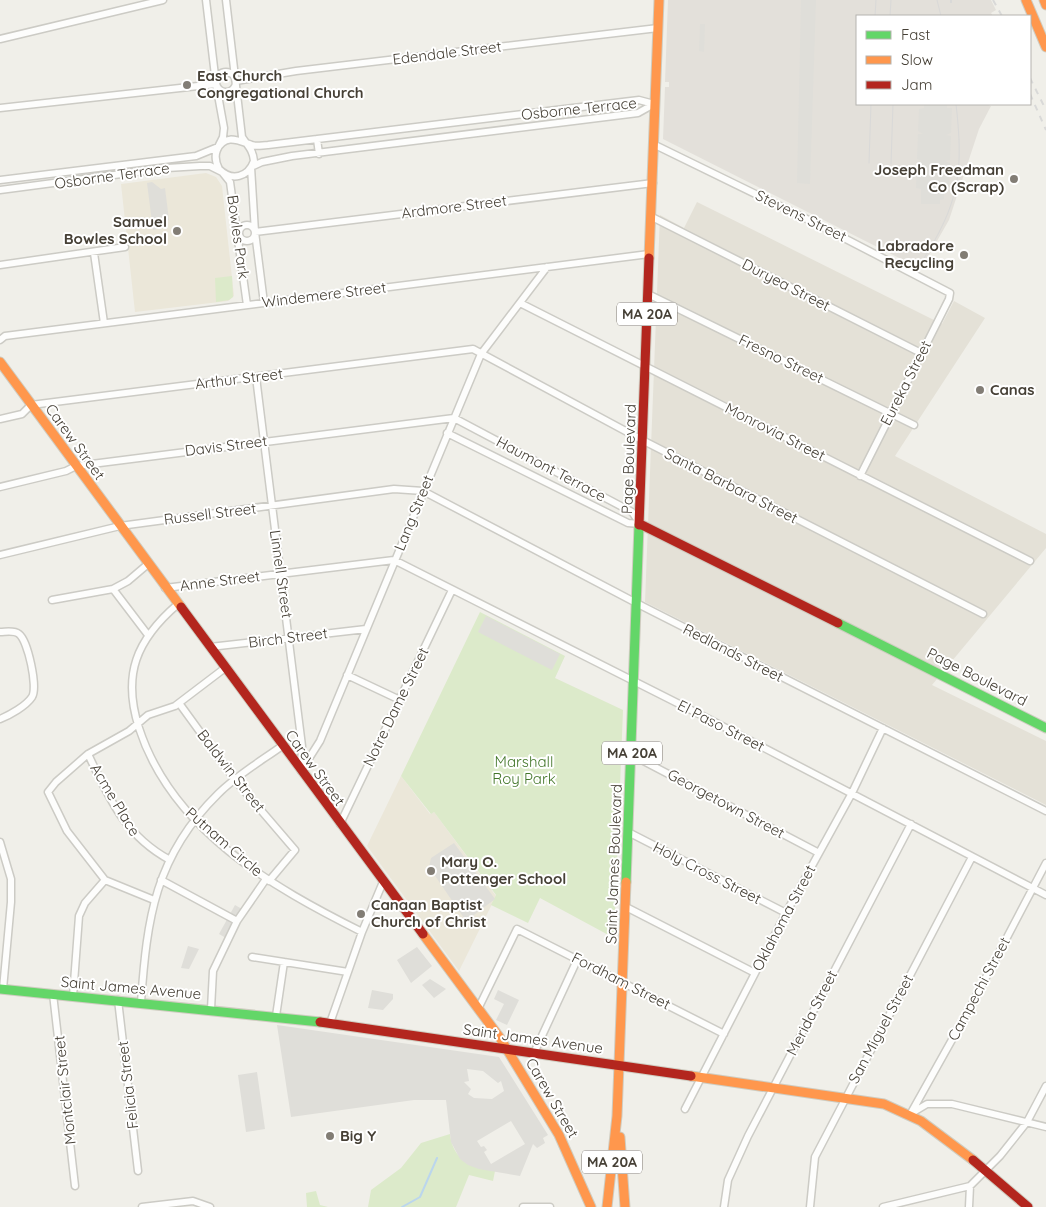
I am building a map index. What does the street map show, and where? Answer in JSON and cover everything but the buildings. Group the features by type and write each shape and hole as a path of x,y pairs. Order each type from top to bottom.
{"main road":[{"name":"Page Boulevard","path":"659,0 640,524 1046,728"},
{"path":"1026,0 1046,47"},
{"path":"1044,0 1046,5"},
{"name":"Carew Street","path":"0,362 508,1050 559,1135 592,1205"},
{"name":"Saint James Boulevard","path":"607,1207 617,1116 620,1064 640,524"},
{"name":"Saint James Avenue","path":"1,989 211,1009 330,1023 884,1104 910,1113 1028,1207"},
{"name":"Saint James Boulevard","path":"617,1116 625,1207"}],"street":[{"path":"0,39 163,0"},
{"name":"Bowles Park","path":"206,0 216,84 224,128 216,162 230,182 247,304"},
{"name":"Bowles Park","path":"226,0 242,137 253,153 251,168 255,232 264,302"},
{"name":"Edendale Street","path":"236,81 296,71 658,28"},
{"name":"Edendale Street","path":"223,72 230,72 236,81 232,90 225,92 219,90 216,84 217,76 223,72"},
{"name":"Edendale Street","path":"0,108 216,84"},
{"name":"Osborne Terrace","path":"245,142 253,146 359,135 638,100 654,104"},
{"name":"Osborne Terrace","path":"251,168 268,161 303,155 638,113 654,104"},
{"path":"597,105 598,118"},
{"path":"527,114 527,127"},
{"path":"509,116 510,129"},
{"path":"451,124 452,137"},
{"path":"433,126 434,139"},
{"path":"376,133 378,147"},
{"path":"359,135 360,149"},
{"path":"218,147 232,139 245,142"},
{"path":"317,139 319,154"},
{"path":"302,141 303,155"},
{"name":"Stevens Street","path":"653,144 948,290"},
{"name":"Osborne Terrace","path":"0,180 196,156 218,147"},
{"name":"Osborne Terrace","path":"0,190 166,168 210,166 222,172"},
{"name":"Bowles Park","path":"222,172 229,176 238,177 245,174 251,168"},
{"name":"Ardmore Street","path":"255,232 652,183"},
{"name":"Duryea Street","path":"652,217 921,353"},
{"name":"Ardmore Street","path":"246,224 252,226 255,232 250,241 242,240 238,234 240,228 246,224"},
{"path":"0,265 94,253 125,247"},
{"path":"94,253 104,323"},
{"name":"Windemere Street","path":"0,340 6,336 247,304 649,254"},
{"name":"Lang Street","path":"301,771 320,741 481,354 548,266"},
{"name":"Eureka Street","path":"860,476 949,299 950,293 948,290"},
{"name":"Fresno Street","path":"648,294 914,425"},
{"name":"Monrovia Street","path":"520,303 1030,560"},
{"name":"Arthur Street","path":"0,419 22,414 31,405 466,348 473,349 481,354"},
{"name":"Santa Barbara Street","path":"481,354 644,441 983,614"},
{"name":"Linnell Street","path":"256,377 271,507 282,573 302,746 301,771"},
{"name":"Davis Street","path":"0,487 66,471 76,466 454,418"},
{"name":"Haumont Terrace","path":"454,418 632,512 640,524"},
{"name":"Haumont Terrace","path":"447,433 628,523 640,524"},
{"path":"533,476 539,464"},
{"name":"Russell Street","path":"0,555 120,526 394,490 422,492"},
{"name":"Redlands Street","path":"422,492 1046,811"},
{"name":"Anne Street","path":"166,588 394,560"},
{"name":"El Paso Street","path":"394,560 852,793 1046,895"},
{"path":"52,600 113,589 128,581 148,564"},
{"path":"113,589 148,635"},
{"name":"Notre Dame Street","path":"340,824 452,590"},
{"name":"Putnam Circle","path":"178,604 162,618 148,635 138,653 132,677 132,703 137,723 157,770 172,794 195,820 268,880 299,900 362,932"},
{"name":"Birch Street","path":"210,647 366,629"},
{"path":"0,632 15,632 22,636 27,647 34,689 28,701 0,719"},
{"path":"154,900 105,880 61,821 48,792 56,782 88,754 129,731 148,714 170,709 225,668"},
{"path":"347,675 400,700"},
{"name":"Baldwin Street","path":"179,703 235,780 295,850 268,880"},
{"name":"Oklahoma Street","path":"685,1109 786,914 852,793 884,728"},
{"path":"142,1002 144,964 154,900 160,880 170,860 195,820 219,793 282,746"},
{"name":"Acme Place","path":"88,754 131,831 148,848 170,860"},
{"name":"Georgetown Street","path":"632,755 819,853"},
{"name":"Merida Street","path":"724,1207 728,1180 772,1088 911,824"},
{"name":"Holy Cross Street","path":"628,832 786,914"},
{"path":"0,842 11,879 11,902 1,989"},
{"name":"San Miguel Street","path":"810,1207 815,1157 972,857"},
{"name":"Campechi Street","path":"910,1113 972,1004 1046,864"},
{"path":"73,996 79,916 85,903 105,880"},
{"path":"160,880 236,921"},
{"path":"211,1009 213,972 236,921 268,880"},
{"path":"330,1023 362,932 383,882"},
{"path":"626,907 756,973"},
{"name":"Fordham Street","path":"478,1009 517,929 578,958 724,1034"},
{"path":"252,957 348,972"},
{"path":"534,1053 578,958"},
{"path":"276,1016 284,962"},
{"name":"Montclair Street","path":"54,994 75,1186"},
{"name":"Felicia Street","path":"118,1000 138,1171"},
{"path":"883,1207 970,1186 985,1172 1026,1122 1046,1086"},
{"path":"910,1113 927,1104 944,1103 1046,1127"},
{"path":"968,1207 970,1186"},
{"path":"142,1207 193,1201 210,1207"},
{"path":"523,1207 550,1207"}],"shaded area":[{"path":"668,0 991,0 996,10 991,13 992,15 856,15 856,105 991,106 979,129 949,220 921,269 663,139 665,87 669,87 669,82 665,82"},
{"path":"801,0 816,0 810,184 797,183"},
{"path":"700,24 705,24 704,52 699,51"},
{"path":"924,105 947,105 947,108 952,108 951,133 946,135 951,136 950,160 945,161 950,163 949,188 944,188 944,199 940,200 940,204 921,204 921,189 916,188 917,162 922,161 917,159 918,134 923,134 918,131 919,109 924,108"},
{"name":"Samuel Bowles School","path":"206,173 216,177 222,186 234,296 228,301 135,312 121,184"},
{"path":"152,182 161,189 165,188 169,220 165,221 158,229 153,230 147,183"},
{"path":"697,202 942,324 954,301 985,318 895,456 1046,534 1046,548 932,685 1046,741 1046,805 645,602 660,215 684,228"},
{"path":"486,616 560,654 552,670 478,632"},
{"name":"Mary O. Pottenger School","path":"401,776 430,814 434,812 496,896 459,971 367,846"},
{"path":"454,843 495,899 466,921 429,867 431,858"},
{"path":"235,905 242,909 226,938 219,934"},
{"path":"188,946 199,949 189,969 181,968"},
{"path":"417,947 432,966 411,983 397,960"},
{"path":"430,979 446,989 434,998 422,985"},
{"path":"372,990 393,994 393,999 383,1010 368,1008"},
{"path":"498,990 519,1000 507,1025 496,1020 504,1004 494,999"},
{"path":"277,1025 499,1057 548,1135 543,1138 545,1143 537,1148 533,1144 520,1176 479,1169 468,1165 460,1159 451,1142 446,1100 414,1100 291,1117","holes":["467,1069 483,1071 498,1083 501,1081 504,1091 492,1099 474,1098 468,1094 471,1089 464,1082 469,1081","511,1121 525,1144 491,1164 484,1152 487,1150 484,1146 481,1147 477,1141"]},
{"path":"257,1072 265,1129 246,1132 238,1075"}],"green space":[{"path":"232,276 233,297 229,300 216,302 215,278"},
{"name":"Marshall Roy Park","path":"480,612 565,656 555,678 623,710 614,938 540,898 528,923 491,905 496,895 434,812 431,814 401,776"},
{"path":"450,1134 455,1151 459,1157 471,1165 495,1171 493,1181 469,1175 456,1207 368,1207 371,1190 401,1168 421,1143"},
{"path":"316,1191 320,1205 328,1207 307,1207 306,1193"}],"waterway":[{"path":"402,1207 420,1197 437,1158"}],"tram line":[{"path":"875,15 876,0"},
{"path":"890,15 891,0"},
{"path":"937,0 941,15"},
{"path":"869,163 871,105"},
{"path":"891,164 893,105"},
{"path":"921,263 944,223 956,187 959,150 956,105"}],"railway":[{"path":"993,0 1001,15"},
{"path":"1031,80 1046,110"},
{"path":"1031,96 1046,130"}],"traffic: fast":[{"path":"626,882 639,525"},
{"path":"838,623 1046,728"},
{"path":"0,989 320,1022"}],"traffic: slow":[{"path":"649,258 659,0"},
{"path":"1026,0 1046,47"},
{"path":"1044,0 1046,5"},
{"path":"0,362 181,607"},
{"path":"607,1207 617,1116 626,882"},
{"path":"423,934 500,1038 559,1135 591,1207"},
{"path":"691,1076 884,1104 921,1121 973,1160"},
{"path":"620,1137 625,1207"}],"traffic: jam":[{"path":"639,525 649,258"},
{"path":"640,524 838,623"},
{"path":"181,607 423,934"},
{"path":"320,1022 691,1076"},
{"path":"973,1160 1028,1207"}],"place":[{"name":"East Church Congregational Church","path":"187,85"},
{"name":"Joseph Freedman Co (Scrap)","path":"1014,179"},
{"name":"Samuel Bowles School","path":"177,231"},
{"name":"Labradore Recycling","path":"964,255"},
{"name":"Canas","path":"980,390"},
{"name":"Mary O. Pottenger School","path":"431,871"},
{"name":"Canaan Baptist Church of Christ","path":"361,914"},
{"name":"Big Y","path":"330,1136"}]}
